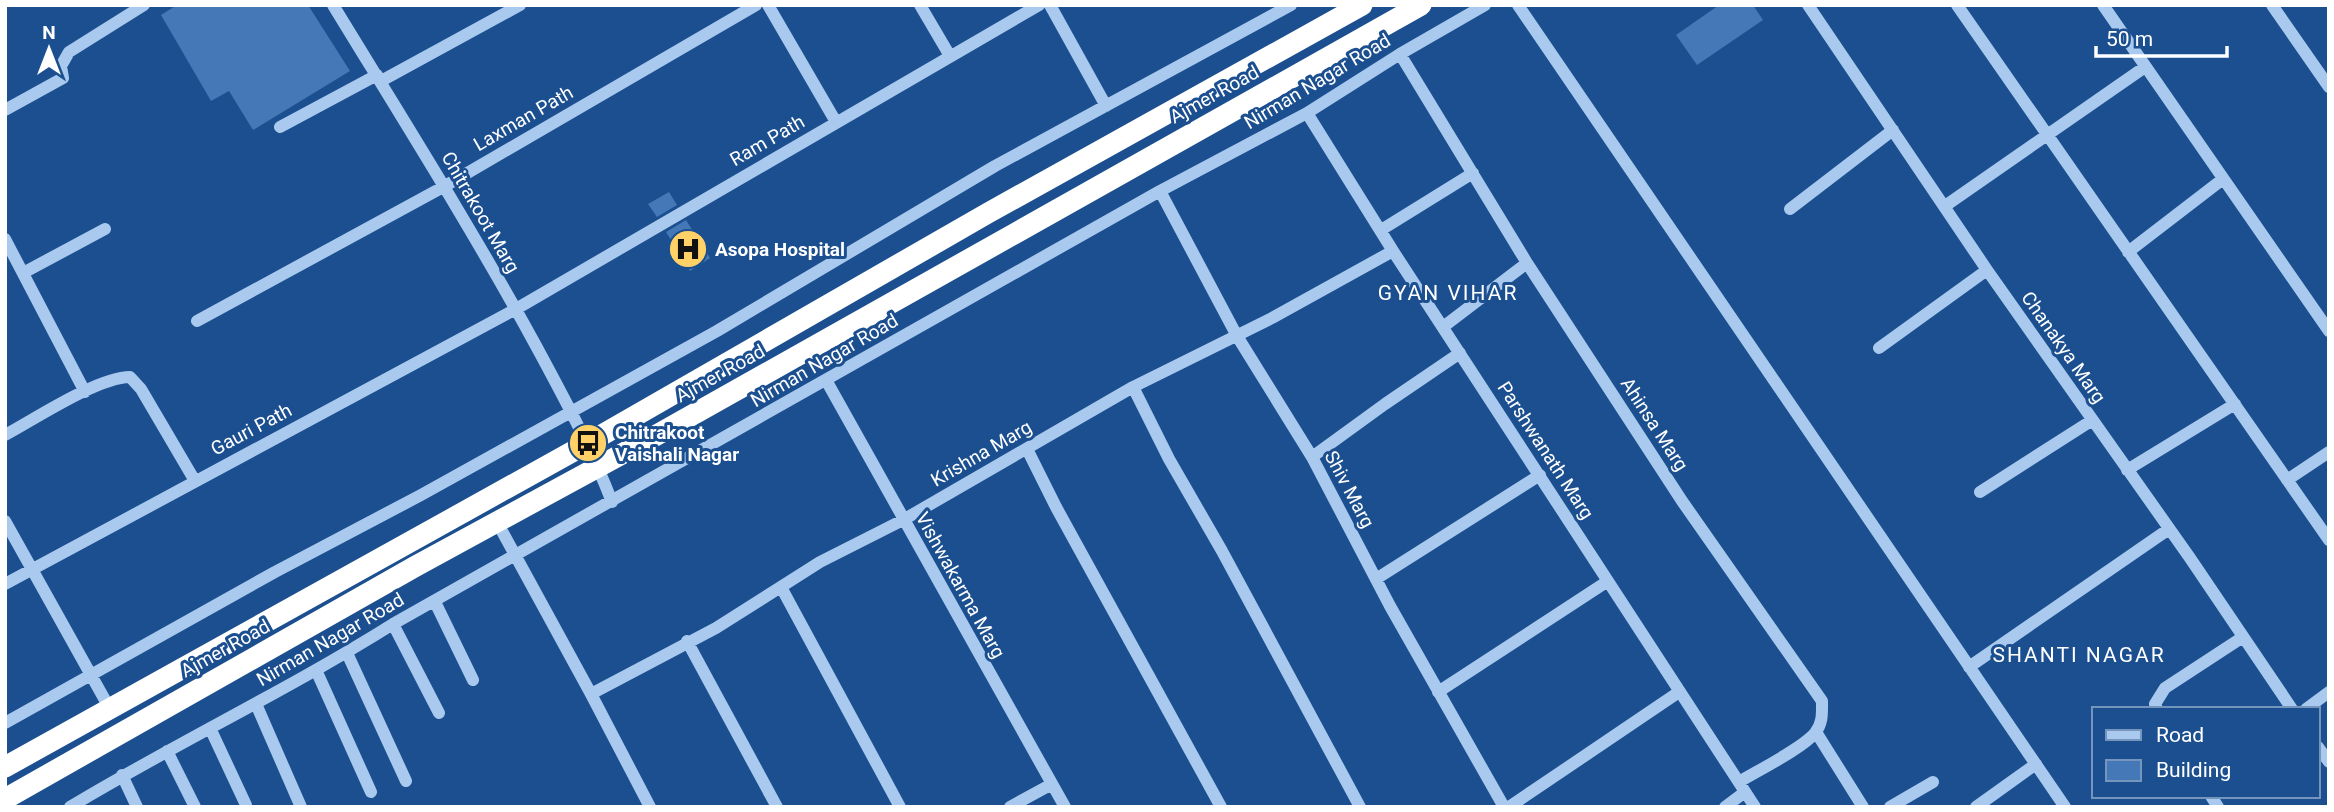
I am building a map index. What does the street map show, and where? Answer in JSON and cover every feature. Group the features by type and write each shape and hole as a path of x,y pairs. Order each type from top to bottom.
{"highway":[{"name":"Ajmer Road","path":"5,767 588,443 988,214 1362,5"},
{"name":"Ajmer Road","path":"5,799 1421,5"}],"street":[{"path":"5,110 62,78 61,65 69,52 144,5"},
{"name":"Chitrakoot Marg","path":"333,5 445,186 516,309 588,443 612,502"},
{"name":"Laxman Path","path":"197,321 445,186 755,5"},
{"path":"768,5 836,122"},
{"path":"920,5 950,56"},
{"name":"Ram Path","path":"516,309 1039,5"},
{"path":"1051,5 1106,106"},
{"path":"5,723 717,331 995,166 1291,5"},
{"name":"Nirman Nagar Road","path":"71,807 122,775 347,653 393,624 516,557 1160,191 1307,113 1485,5"},
{"path":"1518,5 2065,807"},
{"path":"1957,5 2329,540"},
{"path":"2103,5 2329,331"},
{"path":"2272,5 2329,87"},
{"path":"281,127 518,6"},
{"name":"Chanakya Marg","path":"1813,7 1987,270 2291,707"},
{"name":"Ahinsa Marg","path":"1401,54 1527,263 1682,501 1822,701 1822,719 1816,732"},
{"path":"1945,206 2146,67"},
{"name":"Parshwanath Marg","path":"1307,113 1393,251 1755,807"},
{"path":"1790,209 1893,130"},
{"path":"1381,230 1473,173"},
{"path":"2129,251 2223,179"},
{"name":"Shiv Marg","path":"1160,191 1237,336 1312,457 1438,692 1506,807"},
{"path":"23,273 105,229"},
{"path":"5,239 85,392"},
{"name":"Krishna Marg","path":"591,694 716,628 820,562 903,520 1133,387 1237,336 1393,251"},
{"path":"1443,327 1527,263"},
{"path":"1879,348 1987,270"},
{"name":"Gauri Path","path":"5,584 516,309"},
{"path":"1312,457 1460,353"},
{"path":"5,435 104,383 131,377 141,389 195,481"},
{"name":"Vishwakarma Marg","path":"826,380 1065,807"},
{"path":"1133,387 1169,459 1222,551 1360,807"},
{"path":"2127,470 2235,404"},
{"path":"1980,492 2091,421"},
{"path":"1027,449 1056,507 1221,807"},
{"path":"2287,480 2329,452"},
{"path":"1376,579 1540,475"},
{"path":"5,520 110,709"},
{"path":"496,522 650,807"},
{"path":"1969,667 2169,529"},
{"path":"1438,692 1608,581"},
{"path":"780,587 901,807"},
{"path":"435,602 474,680"},
{"path":"393,624 439,713"},
{"path":"2156,707 2155,704 2165,688 2243,637"},
{"path":"687,641 777,807"},
{"path":"347,653 406,781"},
{"path":"316,670 371,792"},
{"path":"1506,807 1679,692"},
{"path":"2309,707 2329,692"},
{"path":"256,704 301,807"},
{"path":"211,728 246,805"},
{"path":"1725,807 1742,787 1805,743 1816,732 1863,807"},
{"path":"167,751 195,807"},
{"path":"1976,807 2036,764"},
{"path":"122,775 137,807"},
{"path":"1889,807 1933,782"},
{"path":"1010,807 1052,784"}],"building":[{"path":"177,5 308,5 350,71 253,130 229,91 211,101 161,15"},
{"path":"1719,5 1753,5 1763,20 1697,65 1676,35"},
{"path":"669,192 677,205 657,217 648,204"},
{"path":"686,220 710,258 690,271 666,232"}],"place":[{"name":"Asopa Hospital","path":"688,249"},
{"name":"Chitrakoot Vaishali Nagar","path":"588,443"}],"district":[{"name":"GYAN VIHAR","path":"1448,293"},
{"name":"SHANTI NAGAR","path":"2079,655"}]}
